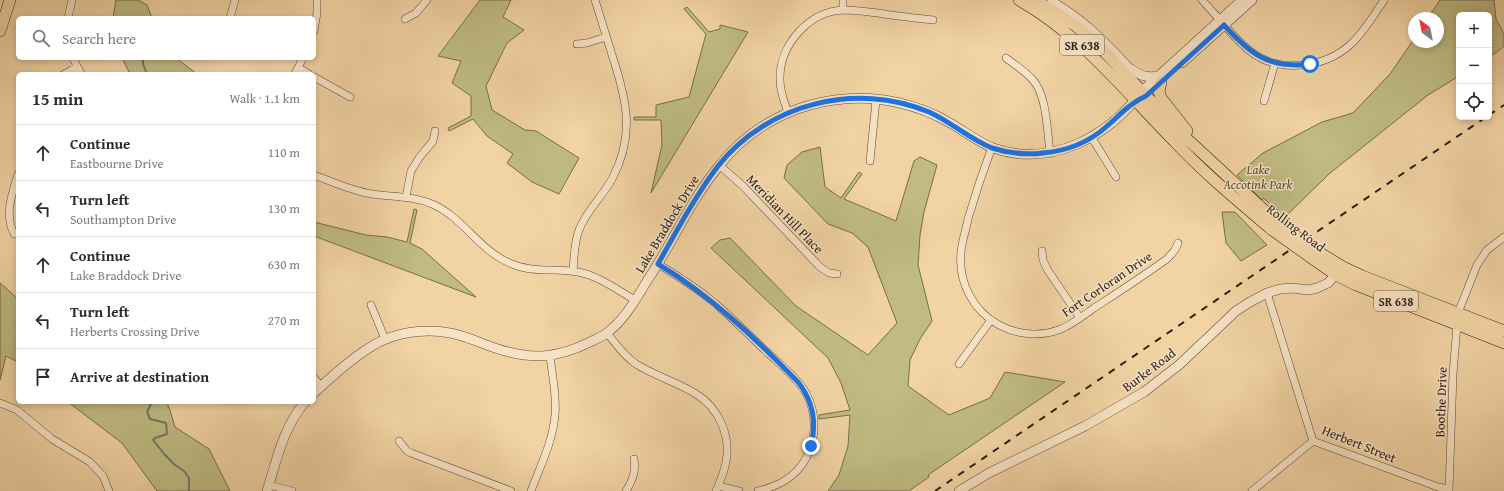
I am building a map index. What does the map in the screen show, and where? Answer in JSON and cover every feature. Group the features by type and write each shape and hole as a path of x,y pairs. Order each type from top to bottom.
{"main road":[{"path":"0,31 10,0"},
{"name":"Rolling Road","path":"1019,0 1045,16 1082,45 1206,173 1275,227 1340,271 1356,285 1504,343"},
{"name":"Rolling Road","path":"1036,0 1065,18 1104,51 1186,138 1275,227"},
{"path":"1160,79 1159,91 1161,98 1176,115 1212,163"},
{"name":"Rolling Road","path":"1340,271 1504,331"}],"street":[{"path":"68,16 72,0"},
{"path":"231,16 235,0"},
{"path":"316,19 317,0"},
{"path":"404,19 416,14 427,0"},
{"path":"573,272 576,241 579,230 584,220 612,179 621,158 626,136 627,122 625,99 595,0"},
{"path":"843,0 843,10"},
{"name":"Rolling Road","path":"1051,0 1099,33 1131,69 1144,94"},
{"path":"1202,0 1250,51 1275,63 1288,65 1310,64 1335,56 1357,38 1384,0"},
{"path":"1222,23 1242,0"},
{"path":"1222,23 1252,0"},
{"path":"788,112 782,96 780,79 782,63 788,47 798,33 811,22 828,14 843,10 933,20"},
{"name":"Lake Braddock Drive","path":"316,391 360,355 385,339 415,332 440,332 463,336 510,352 550,356 582,346 607,333 627,313 704,187 719,166 736,147 749,136 761,127 788,112 833,100 858,98 900,103 928,112 947,121 992,147 1023,153 1050,152 1076,146 1092,138 1107,127 1222,23"},
{"path":"576,44 587,43 606,36"},
{"path":"1006,58 1028,74 1039,90 1043,101 1050,152"},
{"path":"74,60 80,72"},
{"path":"297,71 303,60"},
{"path":"1264,101 1275,63"},
{"path":"67,72 77,66"},
{"path":"1131,69 1144,77 1160,79"},
{"path":"316,78 350,97"},
{"path":"870,161 876,100"},
{"path":"406,197 411,171 433,140 435,131"},
{"path":"1092,138 1116,177"},
{"name":"Fort Corloran Drive","path":"992,147 972,203 962,244 961,259 962,276 968,293 978,308 991,320 1014,331 1037,334 1060,329 1080,318 1167,259 1175,250 1178,243"},
{"name":"Meridian Hill Place","path":"719,166 743,186 820,267 829,273 837,274"},
{"path":"316,176 360,192 406,197 419,200 441,209 494,254 510,263 528,269 573,272 594,278 635,300"},
{"path":"14,234 10,225 9,214 10,200 16,180"},
{"name":"Boothe Drive","path":"1449,490 1456,325 1458,313 1477,264 1487,250 1504,237"},
{"path":"1042,251 1043,260 1047,269 1080,318"},
{"path":"658,264 684,280 716,304 798,382 810,401 814,418 814,428 811,446 807,455 800,466 790,476 774,486 758,491"},
{"name":"Burke Road","path":"959,491 989,473 1085,426 1144,392 1179,365 1236,311 1250,302 1267,293 1287,288 1308,290 1317,288 1328,283 1340,271"},
{"name":"Herbert Street","path":"1267,293 1313,441 1449,490"},
{"path":"371,305 385,339"},
{"path":"959,364 991,320"},
{"path":"607,333 622,351 635,363 646,370 696,394 717,414 723,427 727,447 726,463 717,489 739,491"},
{"path":"531,491 555,423 556,404 550,356"},
{"path":"316,380 321,386"},
{"path":"0,403 17,410 52,439 90,462 103,476 109,491"},
{"path":"292,491 268,488 278,451 286,431 303,404"},
{"path":"399,441 406,451 411,454 512,491"},
{"path":"1252,491 1313,441"},
{"path":"626,491 634,476 634,458"}],"green space":[{"path":"116,0 138,0 147,5 151,16 113,16"},
{"path":"480,0 511,0 503,17 524,30 507,43 486,86 492,110 525,130 536,131 579,158 559,194 532,182 507,163 513,154 487,136 473,119 449,131 448,128 471,116 471,96 452,83 461,61 438,56"},
{"name":"Lake Accotink Park","path":"1440,0 1494,0 1496,19 1504,34 1504,46 1492,55 1492,12 1456,12 1456,78 1428,95 1329,174 1285,217 1263,198 1262,200 1237,175 1263,153 1322,122 1353,113 1390,74 1408,48 1444,48 1444,12 1432,12"},
{"path":"687,7 709,32 720,29 720,25 748,32 651,193 662,145 661,120 634,120 634,117 656,117 656,105 689,97 706,34 684,9"},
{"path":"123,60 179,60 194,72 129,72"},
{"path":"820,147 825,187 841,198 859,172 862,174 844,199 896,221 914,161 920,157 937,165 924,212 920,235 918,265 932,321 920,339 910,360 908,386 949,415 990,398 1005,372 1065,382 928,475 929,477 909,491 828,491 839,475 848,446 850,415 819,419 819,415 850,410 841,383 828,358 711,248 720,240 730,238 796,306 868,355 897,323 868,247 852,233 828,224 784,178 787,165 802,152"},
{"path":"414,209 417,210 410,243 422,249 476,297 316,237 316,222 366,235 387,237 407,242"},
{"path":"1222,212 1235,212 1267,245 1241,261 1226,243"},
{"path":"0,283 16,297 16,361 6,356 0,380"},
{"path":"71,404 168,404 175,427 209,449 230,491 157,491 122,443"}],"waterway":[{"path":"143,60 146,72"},
{"path":"151,404 147,412 150,419 166,423 167,434 153,440 165,455 175,465 184,471 189,478 189,491"}],"railway":[{"path":"1492,113 1504,105"},
{"path":"935,491 1482,120"}],"route":[{"path":"811,446 814,428 812,408 803,388 798,382 716,304 700,291 658,264 709,179 729,154 749,136 761,127 788,112 817,103 858,98 900,103 928,112 947,121 992,147 1006,151 1030,154 1050,152 1076,146 1100,133 1135,101 1146,96 1224,25 1250,51 1265,59 1275,63 1288,65 1310,64"}]}
